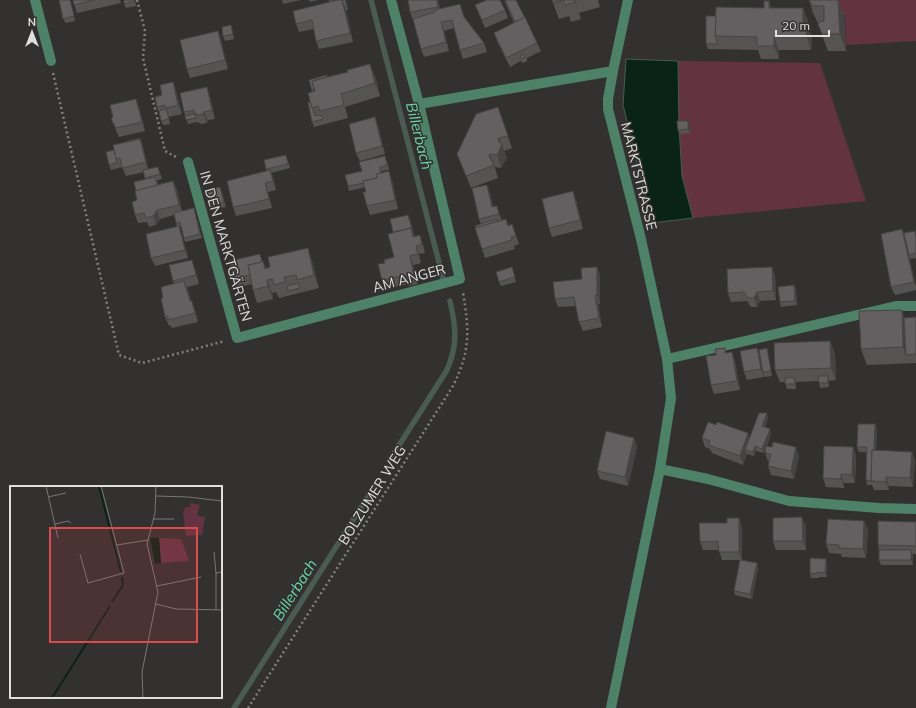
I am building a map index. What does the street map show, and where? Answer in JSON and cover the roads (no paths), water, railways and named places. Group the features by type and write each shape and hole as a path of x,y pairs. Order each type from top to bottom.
{"street":[{"path":"35,0 51,61"},
{"name":"AM ANGER","path":"237,338 460,279 419,104 391,0"},
{"name":"MARKTSTRASSE","path":"611,708 660,469 671,398 667,358 641,239 608,110 608,99 613,71 628,0"},
{"path":"419,104 613,71"},
{"name":"IN DEN MARKTGÄRTEN","path":"188,162 237,338"},
{"path":"667,358 896,306 916,306"},
{"path":"660,469 708,479 789,501 879,508 916,509"}],"waterway":[{"name":"Billerbach","path":"371,0 443,278"},
{"name":"Billerbach","path":"389,461 447,370 451,361 455,328 450,301"},
{"name":"Billerbach","path":"234,708 376,484"}]}
